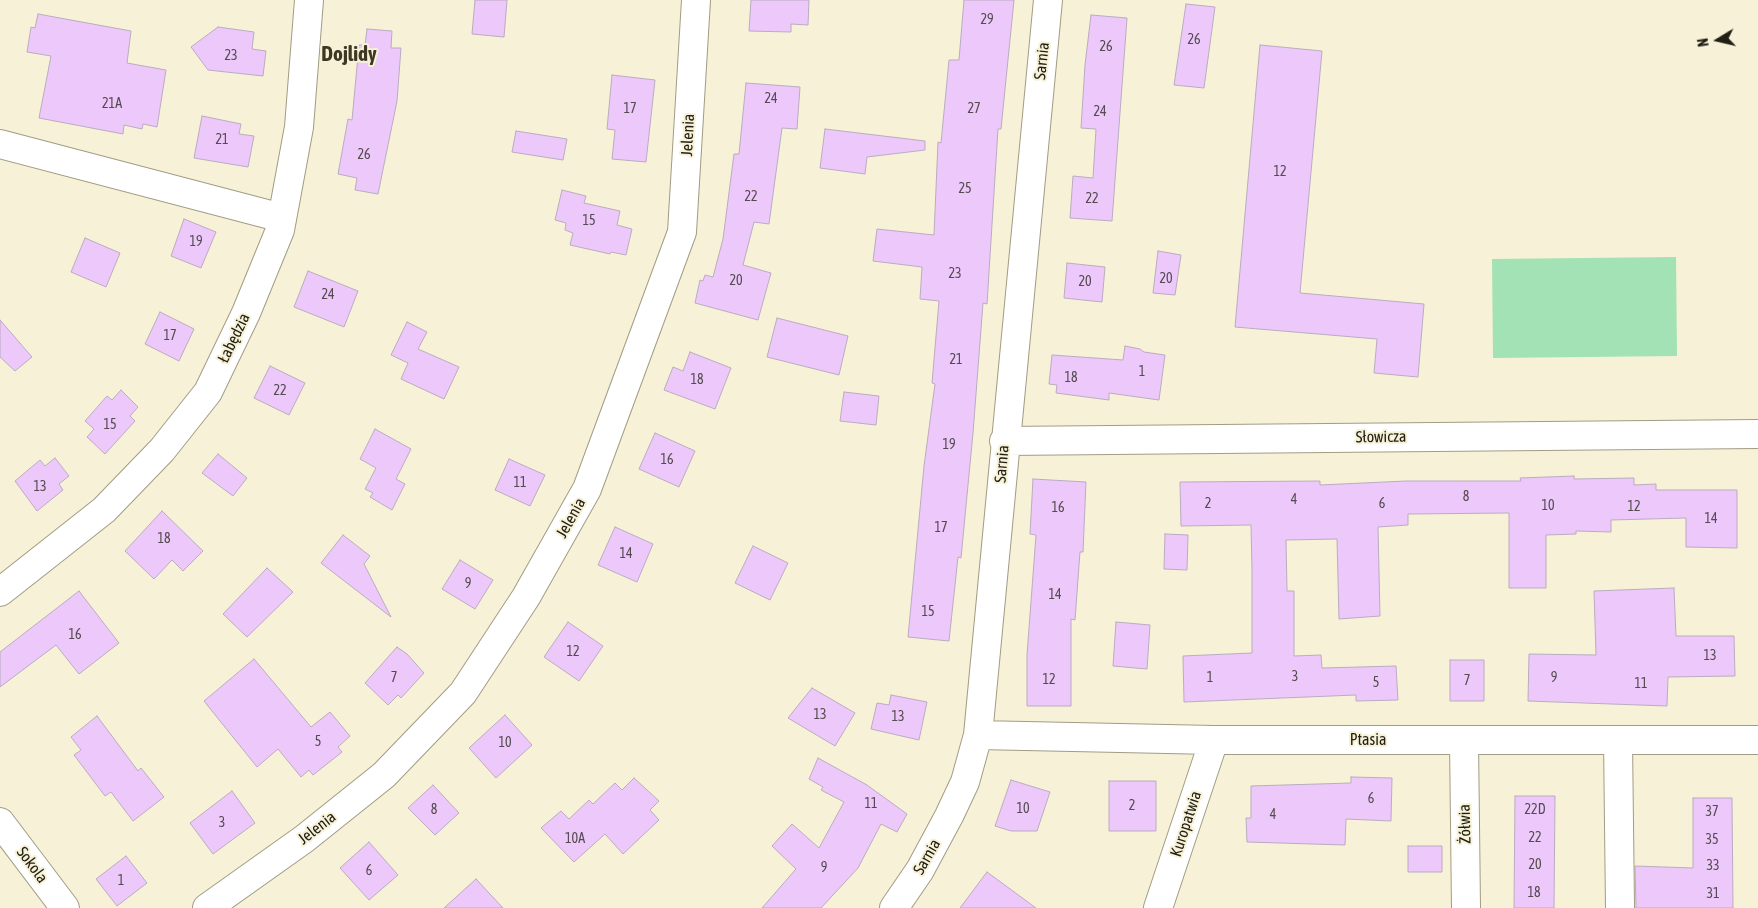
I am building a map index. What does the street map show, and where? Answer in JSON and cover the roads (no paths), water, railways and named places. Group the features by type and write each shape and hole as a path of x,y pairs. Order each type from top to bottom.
{"street":[{"name":"Łabędzia","path":"0,592 104,510 162,450 208,392 246,313 280,230 299,127 309,0"},
{"name":"Jelenia","path":"207,908 304,839 384,775 463,693 526,597 587,488 682,232 696,0"},
{"name":"Sarnia","path":"894,908 920,870 949,816 965,782 978,735 1004,441 1048,0"},
{"path":"0,144 282,218"},
{"name":"Słowicza","path":"1004,441 1758,434"},
{"name":"Ptasia","path":"978,735 1214,740 1758,740"},
{"name":"Kuropatwia","path":"1158,908 1214,740"},
{"name":"Żółwia","path":"1464,740 1466,908"},
{"path":"1618,740 1620,908"},
{"name":"Sokola","path":"0,822 65,908"}],"district":[{"name":"Dojlidy","path":"349,54"}]}
